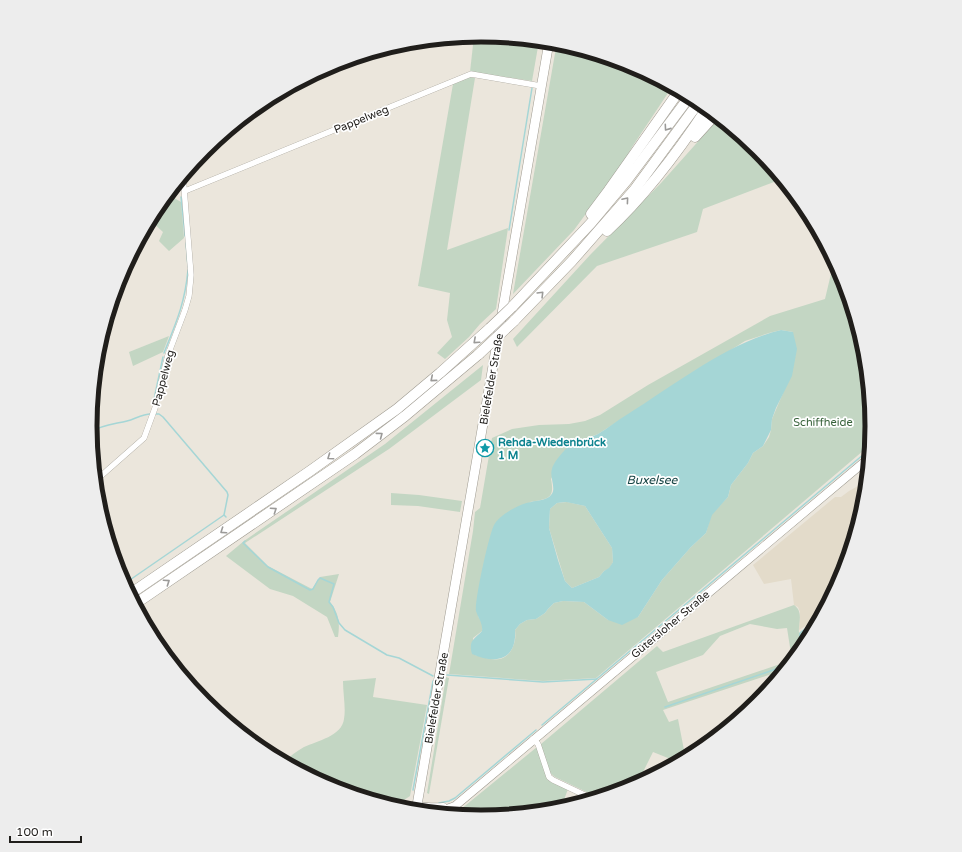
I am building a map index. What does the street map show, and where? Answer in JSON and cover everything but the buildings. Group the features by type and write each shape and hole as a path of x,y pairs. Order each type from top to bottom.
{"highway":[{"path":"549,269 610,190 675,95"},
{"path":"135,591 310,471 397,409 440,373 512,307 592,223 627,180 686,102"},
{"path":"139,601 355,454 405,416 479,354 514,321 572,261 635,189 695,108"},
{"path":"572,261 635,203 658,176 703,113"},
{"path":"658,176 672,163 711,118"}],"main road":[{"name":"Bielefelder Straße","path":"417,805 548,48"},
{"name":"Gütersloher Straße","path":"448,808 454,806 863,463"},
{"name":"Gütersloher Straße","path":"437,808 453,803 472,790"}],"street":[{"name":"Pappelweg","path":"185,191 471,74 541,86"},
{"name":"Pappelweg","path":"102,475 144,438 155,408 168,355 189,296 191,275 184,183"},
{"path":"533,739 538,744 549,776 553,780 585,795"}],"shaded area":[{"path":"862,476 852,525 836,573 814,618 811,622 799,630 800,612 798,607 794,605 791,579 764,584 753,565 835,497 841,497 860,485"}],"green space":[{"path":"473,42 506,43 538,46 532,81 470,72"},
{"path":"556,49 604,62 628,71 669,91 623,163 574,230 513,294"},
{"path":"470,77 475,78 447,250 508,228 496,309 445,359 437,353 452,337 447,320 450,293 418,286 453,84"},
{"path":"716,122 753,154 777,181 703,209 697,232 597,266 517,347 513,339 590,255 661,183"},
{"path":"174,198 181,202 184,238 169,251 159,241 163,232 155,224 171,200"},
{"name":"Schiffheide","path":"832,270 845,303 858,351 864,401 864,450 596,678 543,681 449,674 475,512 480,508 492,438 512,429 539,425 569,424 585,421 600,415 648,385 770,316 825,299","holes":["781,330 793,332 783,393 772,419 769,437 763,446 753,453 748,463 731,485 728,497 711,515 706,533 691,547 662,580 638,617 608,620 584,602 563,601 554,603 545,613 536,619 527,620 520,624 515,630 515,640 512,649 505,657 496,660 475,655 473,638 482,631 483,625 478,616 530,502 549,497 552,491 551,479 570,444 598,434 745,341"]},
{"path":"169,336 163,352 133,366 129,352"},
{"path":"483,365 481,380 389,449 245,543 268,566 312,589 320,577 339,574 330,602 338,618 338,637 335,637 327,617 293,596 270,589 226,556 244,541 385,444"},
{"path":"391,493 462,501 460,512 418,506 391,505"},
{"path":"567,502 585,506 612,548 613,562 609,569 604,571 599,577 572,588 565,581 549,528 550,509 557,503"},
{"path":"794,605 800,614 799,633 808,628 791,653 787,628 777,629 750,624 720,636 703,655 656,672 668,702 784,663 775,673 663,710 669,722 678,719 684,750 687,749 673,759 653,752 642,774 628,781 591,794 555,777 549,772 541,744 657,646 663,652"},
{"path":"446,677 449,678 429,794 427,793"},
{"path":"376,678 373,697 427,705 410,796 404,800 400,802 358,790 334,781 288,758 304,747 328,737 339,730 345,715 343,681"},
{"path":"537,747 546,774 568,789 564,801 556,803 506,809 461,809"}],"water":[{"name":"Buxelsee","path":"781,330 793,332 797,349 792,376 776,408 772,419 771,430 763,446 753,453 748,463 731,485 728,497 712,515 706,533 691,547 662,580 638,617 622,625 608,620 584,602 563,601 554,603 545,613 536,619 527,620 520,624 515,630 515,640 509,654 497,659 489,659 472,654 472,643 482,631 481,623 476,611 476,605 482,568 494,525 500,517 526,503 544,499 551,495 553,492 551,472 553,466 562,453 573,443 598,434 702,366 722,354 761,336","holes":["566,502 585,506 612,548 613,562 599,577 572,588 565,581 549,528 550,509 557,503"]}],"waterway":[{"path":"509,230 532,88"},
{"path":"181,197 185,236"},
{"path":"186,243 188,267"},
{"path":"164,353 185,293 188,270"},
{"path":"153,404 163,357"},
{"path":"97,429 151,414"},
{"path":"155,414 159,414 163,417 227,492 228,495 224,515 226,517"},
{"path":"542,725 864,454"},
{"path":"129,580 224,515"},
{"path":"245,541 243,543 268,567 310,590 313,589 320,578 334,584 329,602 333,607 339,623 345,630 387,655 399,658 433,676"},
{"path":"800,640 800,633 809,626"},
{"path":"665,707 779,668"},
{"path":"447,675 543,682 597,679"},
{"path":"413,790 433,681"},
{"path":"439,803 455,798 536,730"}],"place":[{"name":"Rehda-Wiedenbrück 1 M","path":"485,448"}]}
